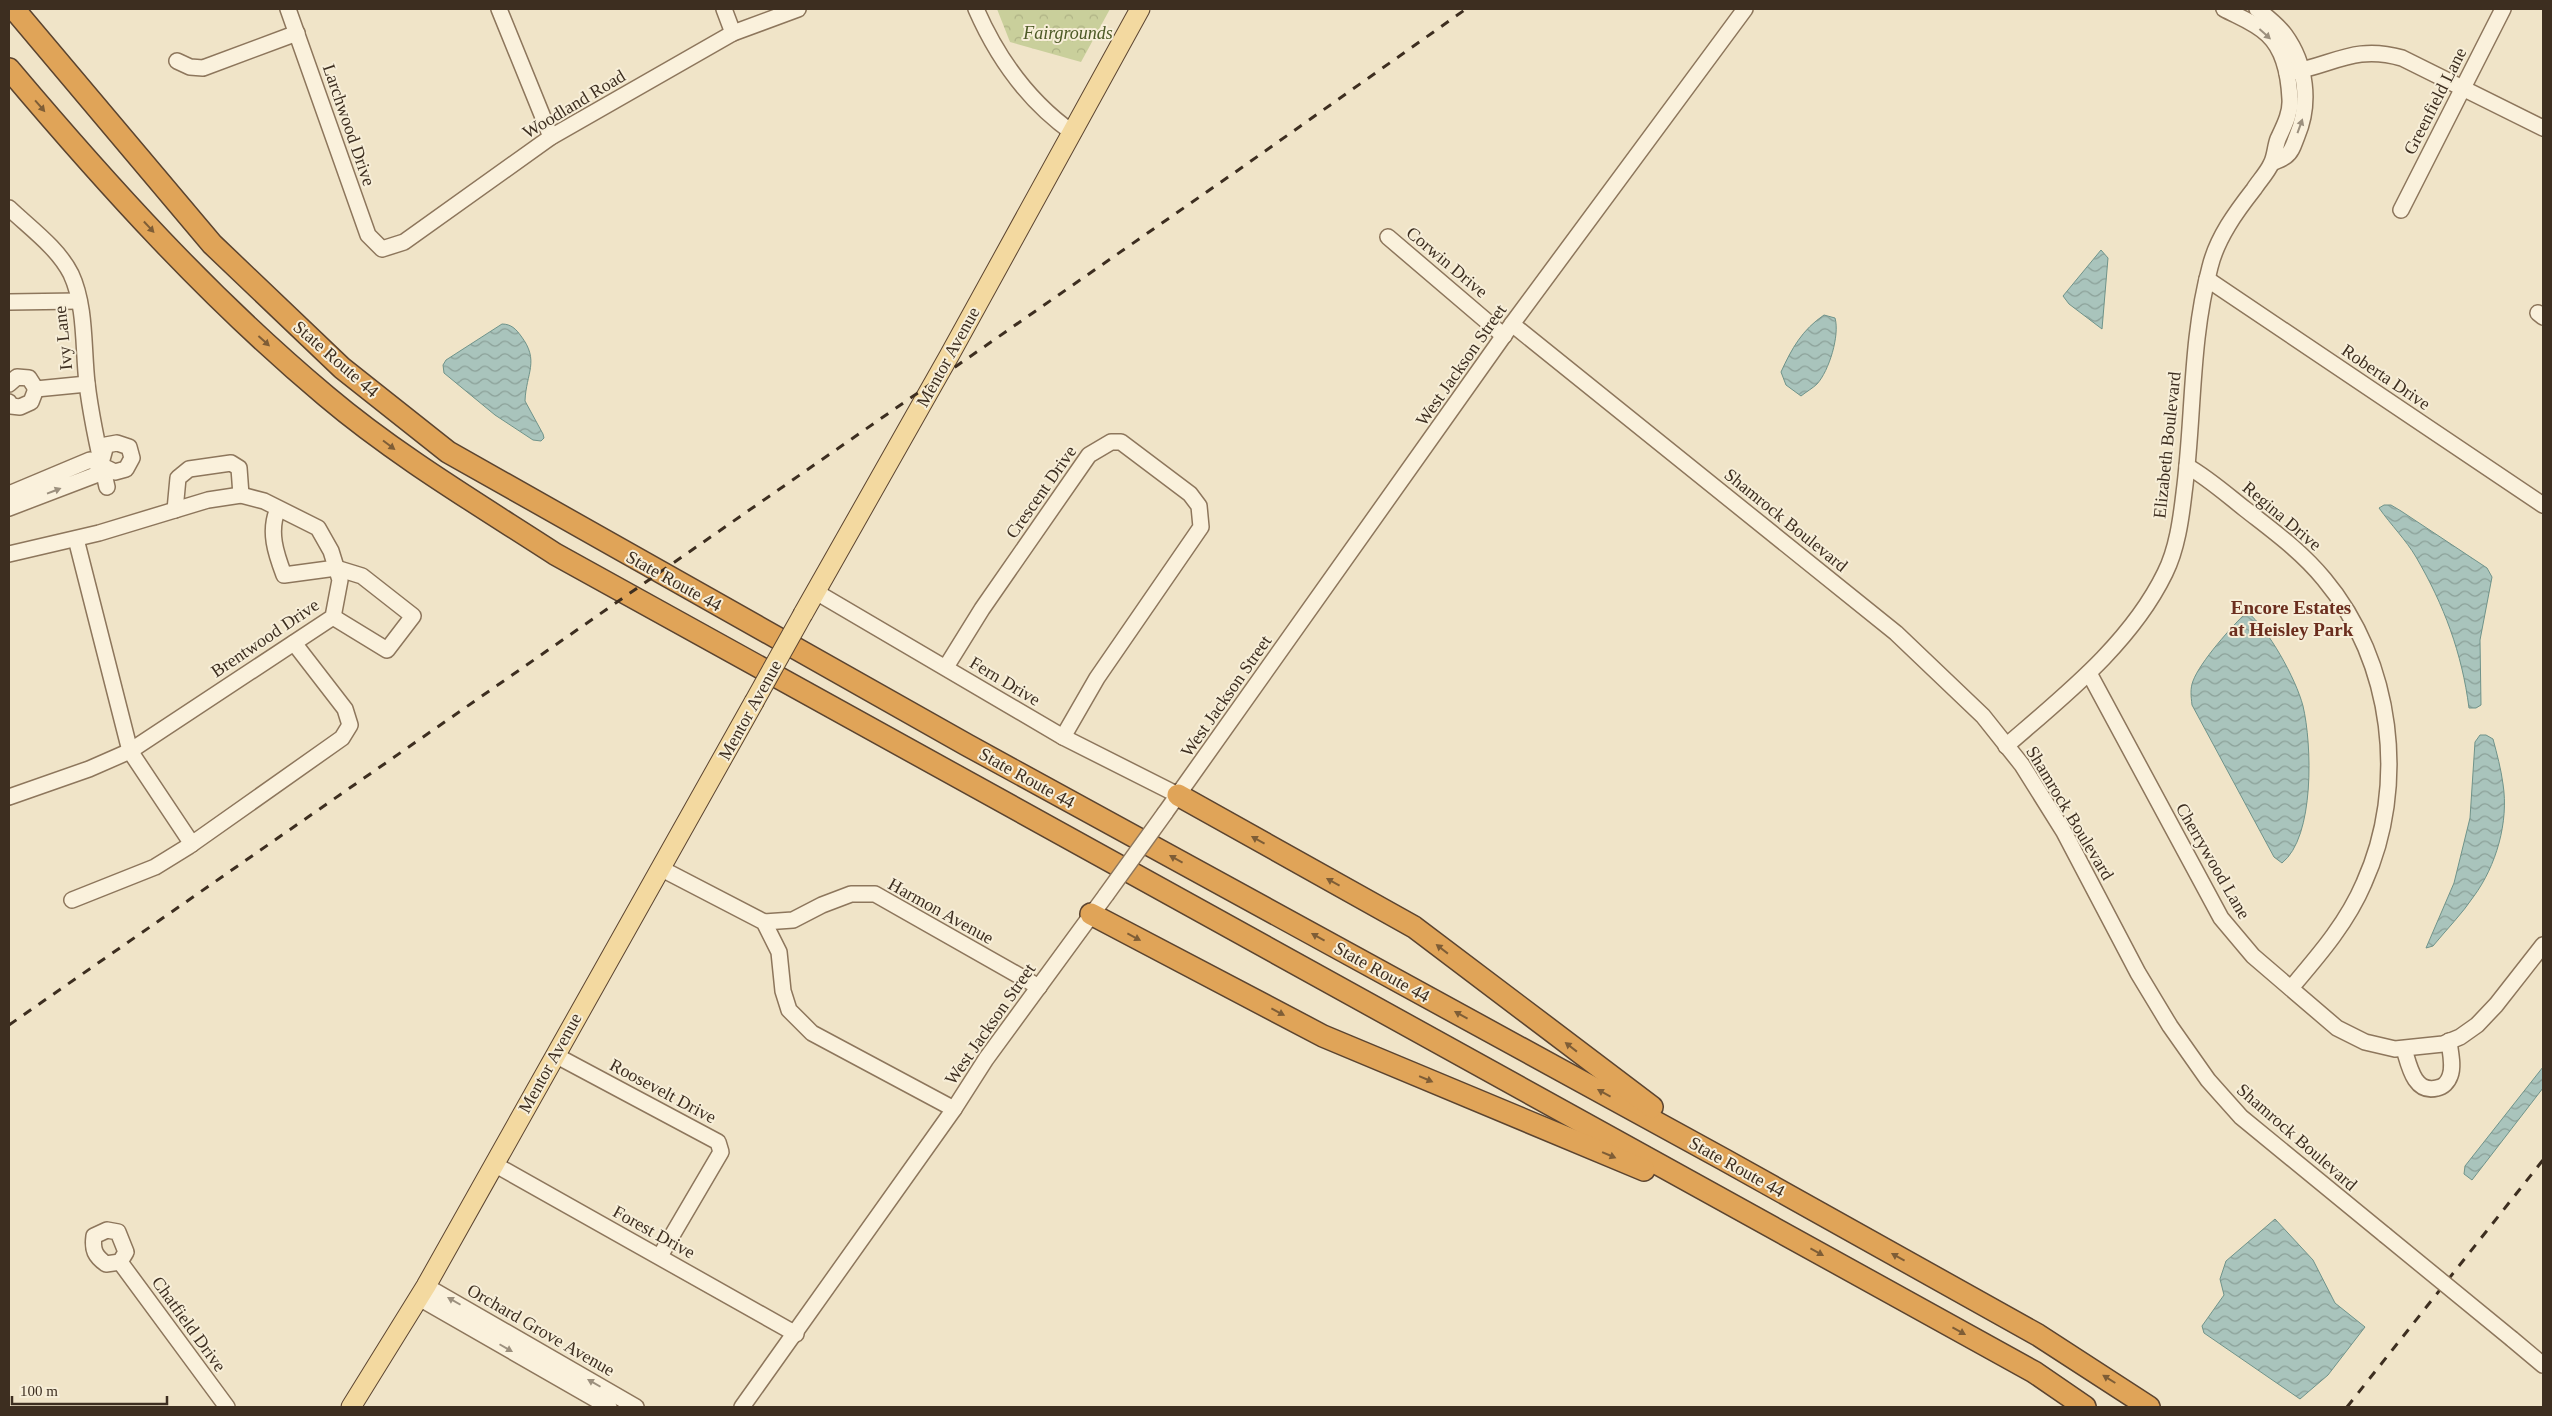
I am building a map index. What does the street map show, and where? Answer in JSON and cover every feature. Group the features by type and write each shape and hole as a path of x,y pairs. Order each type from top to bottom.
{"highway":[{"name":"State Route 44","path":"14,9 212,244 342,368 448,452 967,745 1723,1159 2038,1335 2149,1407"},
{"name":"State Route 44","path":"9,69 86,161 209,292 326,396 395,450 599,581 2034,1372 2085,1407"},
{"path":"1178,795 1414,927 1583,1057 1723,1159"},
{"path":"1091,914 1323,1036 1744,1211"}],"main road":[{"name":"Mentor Avenue","path":"351,1407 422,1292 816,592 1140,9"}],"street":[{"name":"Larchwood Drive","path":"288,9 368,235 382,249"},
{"path":"500,9 550,137"},
{"path":"724,9 733,33"},
{"name":"Woodland Road","path":"382,249 404,242 550,137 733,33 798,9"},
{"path":"976,9 995,48 1013,74 1034,99 1072,133"},
{"name":"West Jackson Street","path":"742,1407 796,1334 954,1109 986,1059 1178,795 1508,330 1745,9"},
{"name":"Elizabeth Boulevard","path":"2006,746 2089,673 2139,616 2167,570 2182,510 2196,336 2200,303 2207,279 2218,244 2238,210 2272,163 2287,155 2303,120 2305,96 2295,72 2269,35 2245,19 2224,9"},
{"name":"Elizabeth Boulevard","path":"2257,9 2279,27 2286,36 2296,54 2295,72"},
{"name":"Greenfield Lane","path":"2401,210 2504,9"},
{"path":"177,61 190,67 203,68 297,33"},
{"path":"2295,72 2355,54 2386,54 2402,58 2543,128"},
{"name":"Ivy Lane","path":"9,208 59,256 71,275 79,301 87,384 101,464 108,488"},
{"name":"Corwin Drive","path":"1388,237 1508,330"},
{"name":"Roberta Drive","path":"2207,279 2543,506"},
{"path":"9,302 79,301"},
{"name":"Shamrock Boulevard","path":"1508,330 1896,633 1982,716 2022,765 2064,832 2138,974 2175,1033 2208,1080 2240,1117 2543,1365"},
{"path":"9,384 17,378 29,378 36,389"},
{"path":"36,389 87,384"},
{"path":"9,402 11,406 20,407 31,402 36,389"},
{"name":"Crescent Drive","path":"946,667 982,609 1089,455 1111,442 1121,442 1190,494 1199,506 1201,527 1097,678 1063,737"},
{"path":"9,494 90,460 101,464 98,474 9,508"},
{"path":"175,510 178,478 189,469 232,463 239,468 241,495"},
{"name":"Regina Drive","path":"2187,466 2297,549 2325,580 2358,632 2383,705 2388,740 2389,767 2386,810 2372,864 2356,899 2334,936 2291,988"},
{"name":"Brentwood Drive","path":"9,554 76,539 208,500 241,495 264,501 318,528 331,551 340,580 333,617 130,751 89,769 9,797"},
{"path":"278,509 272,521 275,551 284,576 336,568 362,576 413,616 387,650 333,617"},
{"path":"76,539 130,751 192,844"},
{"name":"Fern Drive","path":"816,592 1063,737 1178,795"},
{"path":"72,900 155,867 192,844 342,738 350,725 345,709 294,643"},
{"name":"Cherrywood Lane","path":"2089,673 2221,918 2253,956 2337,1028 2349,1036 2372,1044 2404,1049 2449,1041 2477,1025 2496,1005 2543,945"},
{"path":"660,868 764,922 779,952 783,991 789,1010 812,1033 954,1109"},
{"name":"Harmon Avenue","path":"764,922 793,920 822,905 851,894 875,894 1039,987"},
{"path":"2404,1049 2416,1081 2426,1089 2434,1089 2446,1083 2451,1074 2449,1041"},
{"name":"Roosevelt Drive","path":"555,1055 718,1142 720,1152 660,1256"},
{"name":"Forest Drive","path":"494,1164 796,1334"},
{"name":"Chatfield Drive","path":"120,1262 226,1407"},
{"name":"Orchard Grove Avenue","path":"422,1292 609,1407"},
{"name":"Orchard Grove Avenue","path":"422,1292 636,1407"}],"green space":[{"name":"Fairgrounds","path":"997,9 1110,9 1081,62 1010,42"}],"water":[{"path":"2101,250 2108,258 2102,329 2069,304 2063,296"},
{"path":"1824,315 1835,318 1835,343 1826,371 1815,386 1801,396 1786,385 1781,372 1798,340"},
{"path":"502,324 511,326 517,331 530,353 531,360 525,401 543,434 544,438 541,441 533,440 495,415 444,373 443,365 446,360"},
{"path":"2384,505 2391,505 2401,511 2487,568 2492,577 2480,640 2481,705 2476,708 2469,708 2457,649 2435,593 2412,551 2379,508"},
{"path":"2247,612 2264,630 2288,669 2303,706 2306,723 2309,766 2306,812 2293,850 2282,863 2274,857 2192,705 2191,687 2202,664"},
{"path":"2480,735 2486,735 2493,739 2502,778 2504,813 2499,843 2489,871 2474,896 2433,946 2426,948 2454,883 2470,818 2475,742"},
{"path":"2543,1067 2543,1088 2472,1180 2464,1174 2465,1166"},
{"path":"2275,1219 2313,1260 2335,1303 2365,1327 2328,1375 2300,1399 2204,1333 2202,1326 2224,1295 2220,1279 2226,1261"}],"railway":[{"path":"9,1025 1244,166 1466,9"},
{"path":"2347,1407 2543,1160"}],"district":[{"name":"Encore Estates at Heisley Park","path":"2291,618"}]}
